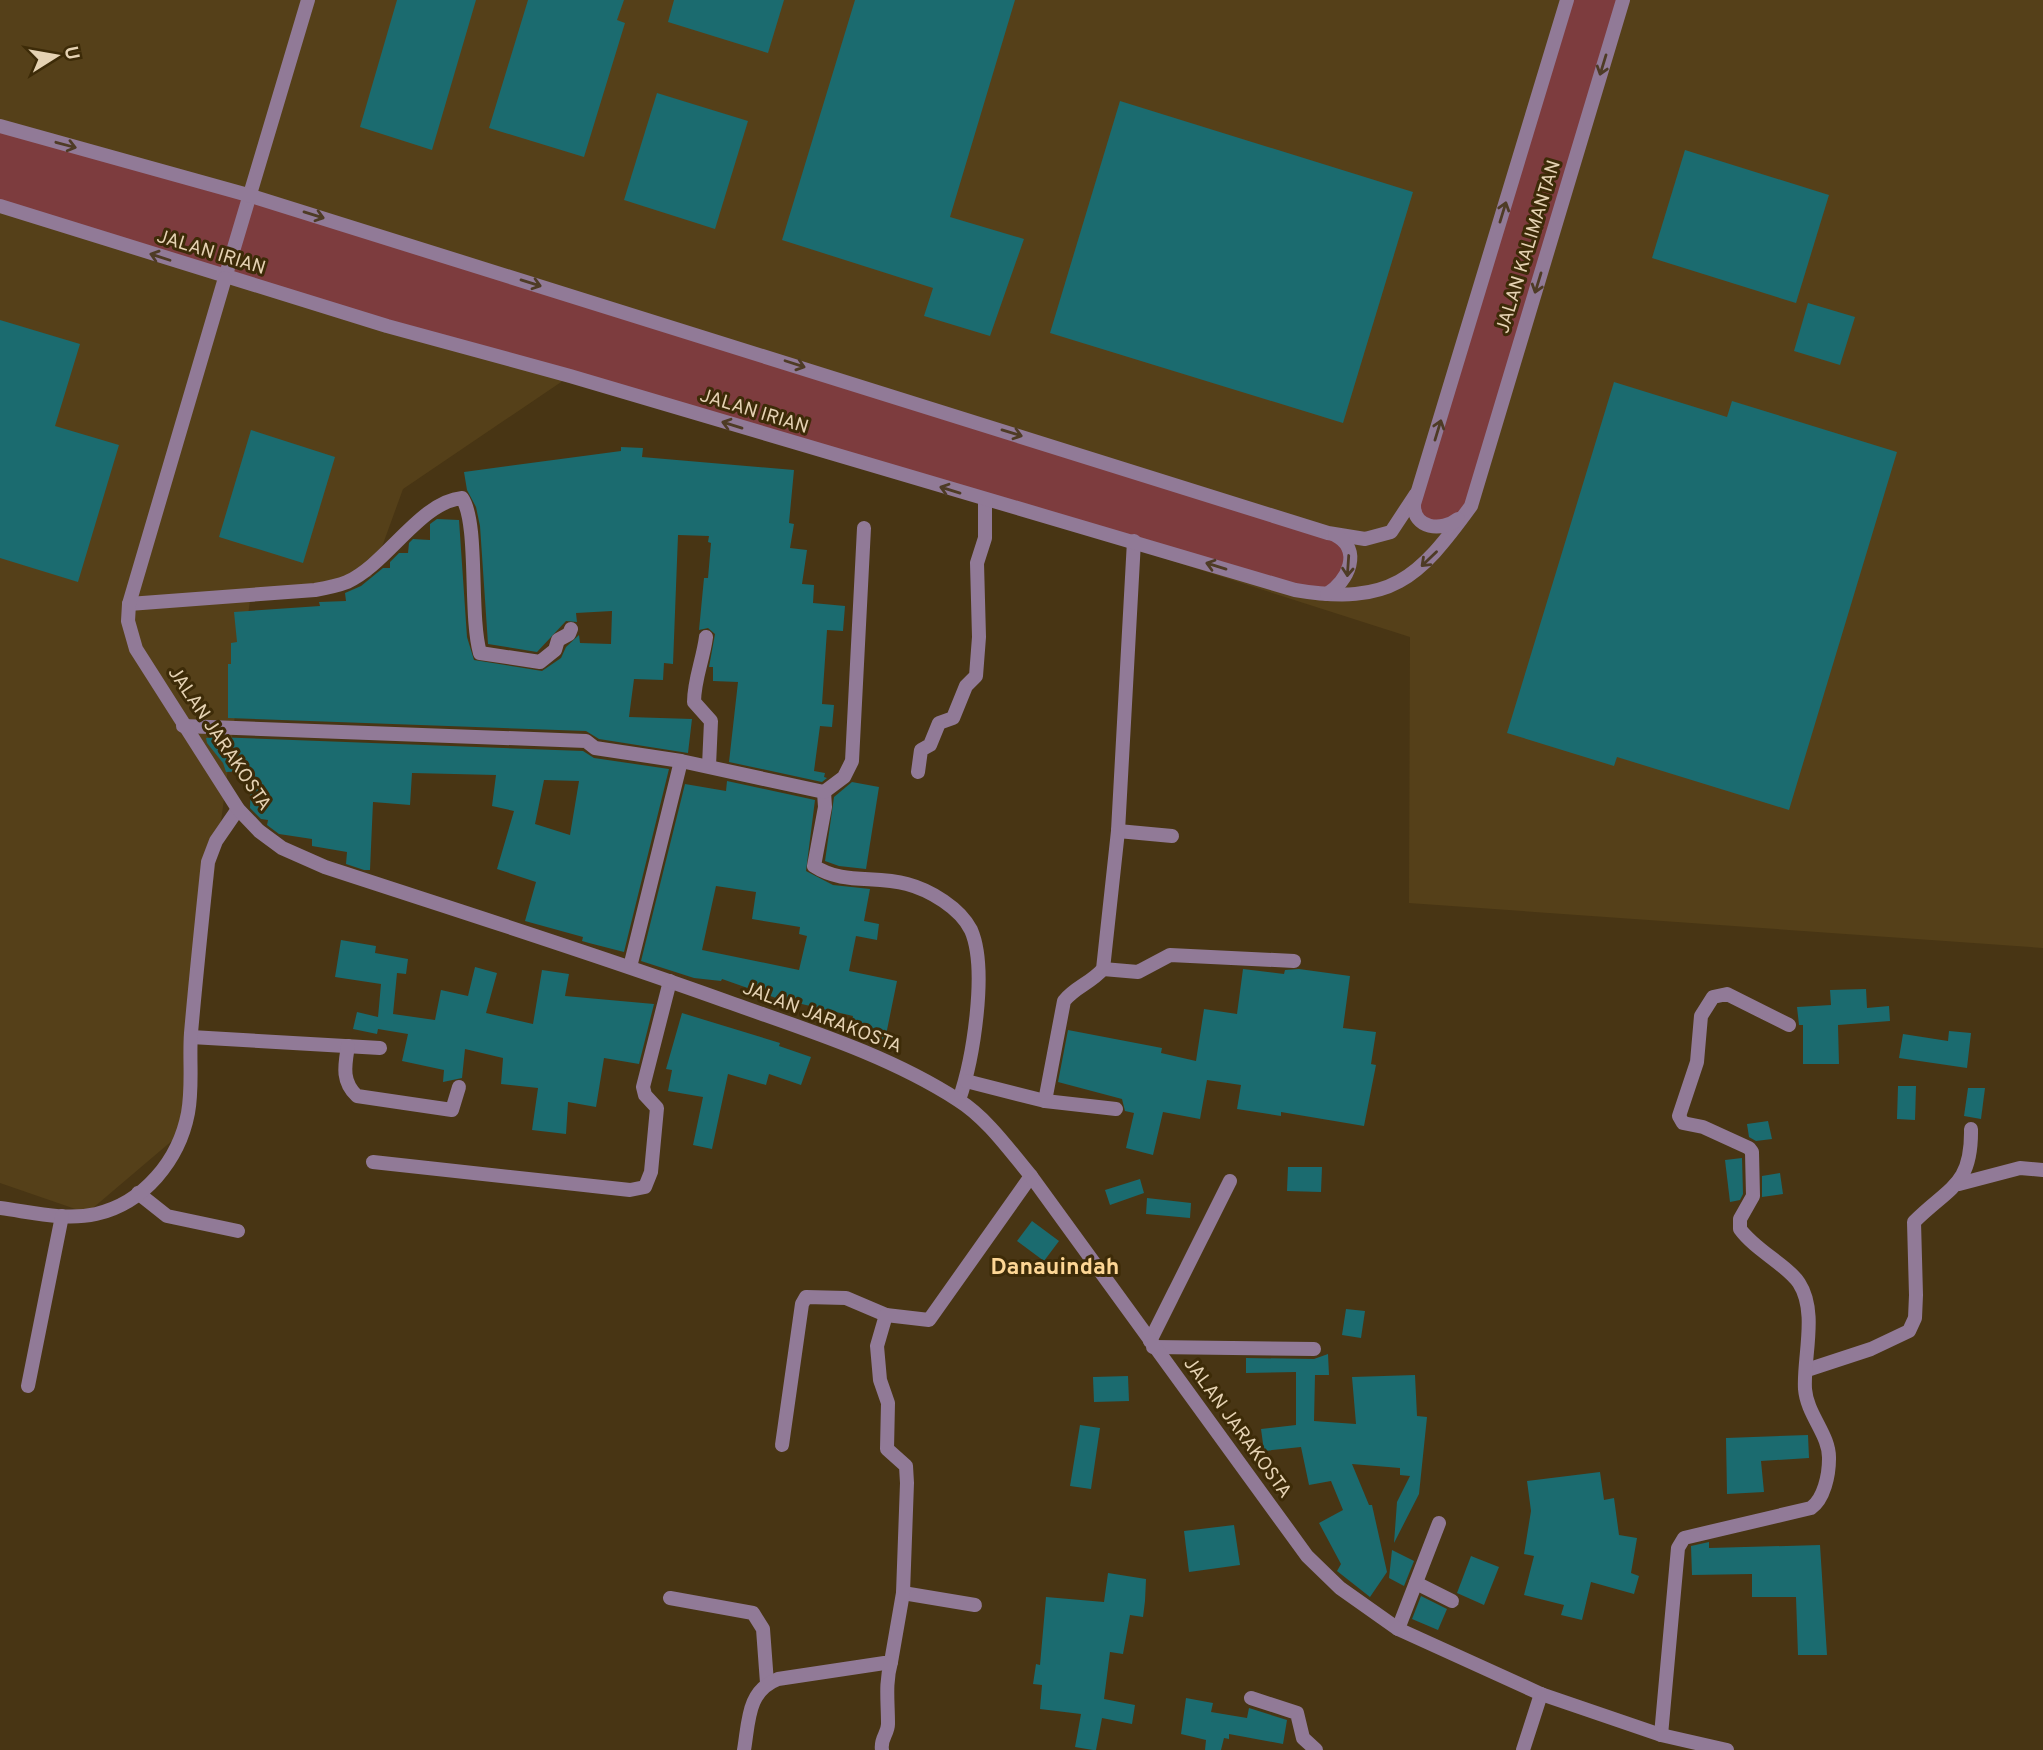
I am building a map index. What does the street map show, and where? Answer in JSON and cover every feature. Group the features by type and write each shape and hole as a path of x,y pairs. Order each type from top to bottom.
{"street":[{"name":"JALAN JARAKOSTA","path":"308,0 248,195 130,604 128,621 136,649 238,809 259,831 282,848 326,867 631,967 834,1040 899,1068 959,1100 997,1135 1031,1176 1307,1556 1340,1588 1398,1629 1541,1694 1661,1735 1727,1750"},
{"name":"JALAN KALIMANTAN","path":"1416,494 1567,0"},
{"name":"JALAN KALIMANTAN","path":"1471,506 1623,0"},
{"path":"0,126 248,195 1331,533 1365,539 1391,532 1416,494"},
{"name":"JALAN IRIAN","path":"0,206 225,278 570,376 985,501 1134,541 1295,590 1325,595 1386,588 1409,578 1438,551 1471,506"},
{"path":"1416,494 1414,510 1424,524 1429,526 1446,527 1471,506"},
{"path":"130,604 315,590 342,583 387,552 436,507 462,498 470,514 473,607 480,653 540,662 555,650 558,640 569,634 571,629"},
{"path":"918,772 920,750 930,745 939,723 953,718 966,685 976,676 979,637 976,563 985,538 985,501"},
{"path":"183,726 586,741 595,748 709,766 824,792 844,777 852,761 864,528"},
{"path":"1325,595 1346,579 1350,560 1341,538 1331,533"},
{"path":"1045,1101 1064,1001 1072,990 1094,980 1103,969 1118,831 1134,541"},
{"path":"706,637 702,665 695,683 694,702 711,721 709,766"},
{"path":"631,967 681,761"},
{"path":"824,792 825,807 814,866 835,877 857,880 880,878 919,888 945,903 970,928 977,949 977,984 966,1081 959,1100"},
{"path":"0,1208 62,1216 95,1214 138,1193 164,1171 181,1142 192,1083 191,1037 208,862 216,841 238,809"},
{"path":"1118,831 1172,836"},
{"path":"1103,969 1138,972 1170,955 1294,961"},
{"path":"373,1162 630,1190 645,1187 651,1172 657,1108 645,1095 643,1087 670,981"},
{"path":"1661,1735 1678,1548 1684,1538 1811,1508 1826,1482 1830,1457 1808,1403 1810,1330 1799,1283 1740,1230 1740,1219 1753,1196 1754,1176 1749,1148 1703,1127 1684,1123 1679,1116 1697,1062 1701,1016 1707,1002 1721,993 1727,994 1789,1025"},
{"path":"191,1037 380,1048"},
{"path":"348,1045 345,1076 348,1087 357,1096 453,1110 459,1087"},
{"path":"966,1081 1045,1101 1116,1109"},
{"path":"1959,1184 1969,1158 1971,1129"},
{"path":"1807,1370 1871,1349 1909,1331 1915,1318 1914,1222 1959,1184 2020,1168 2043,1170"},
{"path":"782,1445 804,1299 808,1296 846,1298 886,1315 929,1320 1031,1176"},
{"path":"1230,1181 1152,1344 1314,1349"},
{"path":"138,1193 167,1216 238,1231"},
{"path":"28,1386 62,1216"},
{"path":"882,1750 881,1737 888,1725 884,1695 903,1593 906,1466 887,1449 888,1404 880,1380 877,1346 886,1315"},
{"path":"1398,1629 1438,1523"},
{"path":"1416,1583 1452,1601"},
{"path":"903,1593 975,1605"},
{"path":"670,1598 753,1613 758,1618 765,1640 767,1683"},
{"path":"744,1750 752,1702 756,1692 767,1683 778,1679 891,1662"},
{"path":"1523,1750 1541,1694"},
{"path":"1251,1698 1297,1713 1303,1738 1316,1750"}],"shaded area":[{"path":"0,0 2043,0 2043,948 1409,903 1410,637 985,501 570,376 403,489 371,577 251,593 180,1134 87,1213 0,1183"},
{"path":"1567,0 1623,0 1471,506 1455,521 1429,526 1414,504"},
{"path":"0,124 1331,533 1350,560 1325,595 0,206"}],"building":[{"path":"397,0 476,0 432,150 360,127"},
{"path":"528,0 624,0 617,20 625,23 584,157 489,128"},
{"path":"674,0 784,0 768,53 668,22"},
{"path":"855,0 1015,0 950,217 1024,239 990,336 924,316 933,288 782,240"},
{"path":"657,93 748,121 715,229 624,200"},
{"path":"1120,101 1413,192 1343,423 1050,333"},
{"path":"1685,150 1829,195 1796,303 1652,258"},
{"path":"1808,303 1855,317 1840,365 1794,351"},
{"path":"0,320 80,344 55,426 119,445 78,582 0,558"},
{"path":"1614,382 1727,417 1732,401 1897,452 1789,810 1617,757 1614,766 1507,733"},
{"path":"251,430 335,457 303,563 219,537"},
{"path":"621,447 643,448 642,457 794,470 789,523 794,524 790,548 807,550 802,584 814,585 813,603 845,606 843,631 827,630 822,704 834,705 832,727 820,726 814,771 825,773 824,777 827,778 822,782 729,762 738,682 713,681 713,667 709,667 715,634 708,628 699,630 704,578 708,578 711,543 708,542 709,536 678,535 673,664 664,663 663,680 634,679 629,717 692,719 688,753 599,739 586,731 228,718 228,664 231,664 231,643 237,642 234,612 320,606 319,602 346,601 345,593 361,586 383,568 390,568 390,562 399,553 408,553 409,543 413,539 430,540 430,524 437,519 459,520 467,637 474,660 542,671 561,658 566,647 579,635 580,643 611,644 612,611 576,613 577,622 566,621 537,652 488,644 480,526 476,507 467,490 464,472 621,451"},
{"path":"206,738 583,751 594,758 669,769 624,952 525,921 536,882 497,869 514,811 492,806 496,775 412,773 410,805 373,802 370,870 364,870 346,864 347,852 312,846 312,839 279,834 267,825 268,820 261,819 250,808 251,778 247,777 247,771 226,772","holes":["544,780 579,781 570,835 535,824"]},
{"path":"727,781 815,800 806,871 833,885 870,889 864,921 879,924 877,940 856,936 849,971 897,981 885,1040 870,1037 872,1027 851,1024 853,1016 776,998 722,979 694,978 641,961 685,784 726,791","holes":["716,886 756,892 752,919 800,927 799,934 807,936 799,970 702,950"]},
{"path":"852,782 879,787 866,869 839,866 825,861 834,797"},
{"path":"341,940 376,946 375,953 408,959 406,974 397,973 393,1014 435,1020 441,990 468,996 475,967 497,973 486,1013 533,1024 542,970 569,974 565,996 654,1004 639,1064 604,1058 596,1107 568,1102 566,1134 532,1130 538,1088 501,1084 503,1058 465,1049 462,1078 443,1082 444,1070 402,1061 408,1034 378,1029 377,1034 353,1029 357,1012 378,1017 381,984 335,977"},
{"path":"1243,969 1284,974 1285,970 1299,969 1350,976 1343,1028 1376,1032 1371,1064 1376,1065 1364,1126 1281,1112 1281,1116 1237,1109 1241,1085 1207,1080 1200,1119 1163,1112 1153,1155 1126,1148 1134,1113 1125,1111 1122,1099 1058,1082 1068,1030 1162,1048 1161,1053 1196,1061 1204,1009 1237,1014"},
{"path":"1866,989 1867,1008 1889,1006 1890,1021 1838,1025 1839,1064 1803,1064 1803,1025 1799,1025 1797,1007 1831,1005 1830,990"},
{"path":"682,1013 780,1043 779,1046 811,1057 801,1085 769,1074 766,1085 728,1074 712,1149 693,1145 703,1097 668,1091 672,1070 666,1069"},
{"path":"1949,1031 1971,1033 1967,1068 1899,1058 1903,1034 1948,1041"},
{"path":"1898,1086 1916,1086 1915,1120 1897,1119"},
{"path":"1968,1088 1985,1088 1981,1119 1964,1116"},
{"path":"1768,1121 1772,1139 1756,1141 1749,1137 1747,1124"},
{"path":"1742,1158 1743,1194 1740,1200 1730,1202 1725,1160"},
{"path":"1288,1167 1322,1167 1321,1192 1287,1191"},
{"path":"1780,1173 1783,1194 1762,1197 1762,1176"},
{"path":"1140,1179 1144,1193 1110,1205 1105,1190"},
{"path":"1147,1198 1191,1203 1190,1218 1146,1214"},
{"path":"1032,1221 1059,1241 1044,1261 1017,1241"},
{"path":"1346,1309 1365,1311 1361,1338 1342,1335"},
{"path":"1328,1354 1329,1375 1315,1375 1314,1421 1356,1424 1352,1377 1415,1375 1417,1416 1427,1417 1419,1494 1394,1543 1397,1502 1410,1476 1400,1475 1400,1468 1352,1464 1369,1505 1372,1505 1387,1572 1370,1597 1337,1571 1341,1564 1319,1523 1343,1510 1331,1481 1309,1485 1301,1447 1264,1451 1261,1429 1296,1425 1296,1372 1246,1373 1246,1358 1314,1359"},
{"path":"1128,1376 1129,1401 1094,1402 1093,1377"},
{"path":"1080,1425 1100,1428 1091,1489 1070,1486"},
{"path":"1808,1435 1809,1458 1761,1461 1764,1492 1727,1494 1726,1438"},
{"path":"1600,1472 1604,1500 1614,1498 1619,1535 1637,1538 1631,1573 1639,1576 1634,1594 1591,1582 1582,1620 1561,1615 1564,1605 1524,1595 1534,1556 1524,1554 1531,1511 1527,1481"},
{"path":"1234,1525 1240,1565 1189,1572 1184,1531"},
{"path":"1709,1542 1709,1548 1820,1545 1827,1655 1798,1655 1796,1597 1752,1597 1752,1574 1692,1575 1691,1546"},
{"path":"1392,1550 1414,1561 1404,1586 1389,1578"},
{"path":"1471,1556 1499,1567 1484,1605 1457,1593"},
{"path":"1108,1573 1146,1579 1145,1601 1143,1617 1130,1615 1123,1654 1110,1652 1104,1699 1135,1705 1132,1724 1102,1718 1096,1750 1093,1750 1075,1747 1081,1714 1040,1709 1042,1685 1033,1684 1036,1664 1040,1665 1046,1597 1104,1602"},
{"path":"1421,1596 1447,1609 1438,1630 1412,1619"},
{"path":"1186,1698 1213,1703 1211,1712 1247,1718 1249,1708 1287,1720 1283,1744 1229,1734 1229,1739 1224,1738 1221,1750 1205,1750 1206,1740 1181,1734"}],"district":[{"name":"Danauindah","path":"1055,1268"}]}
